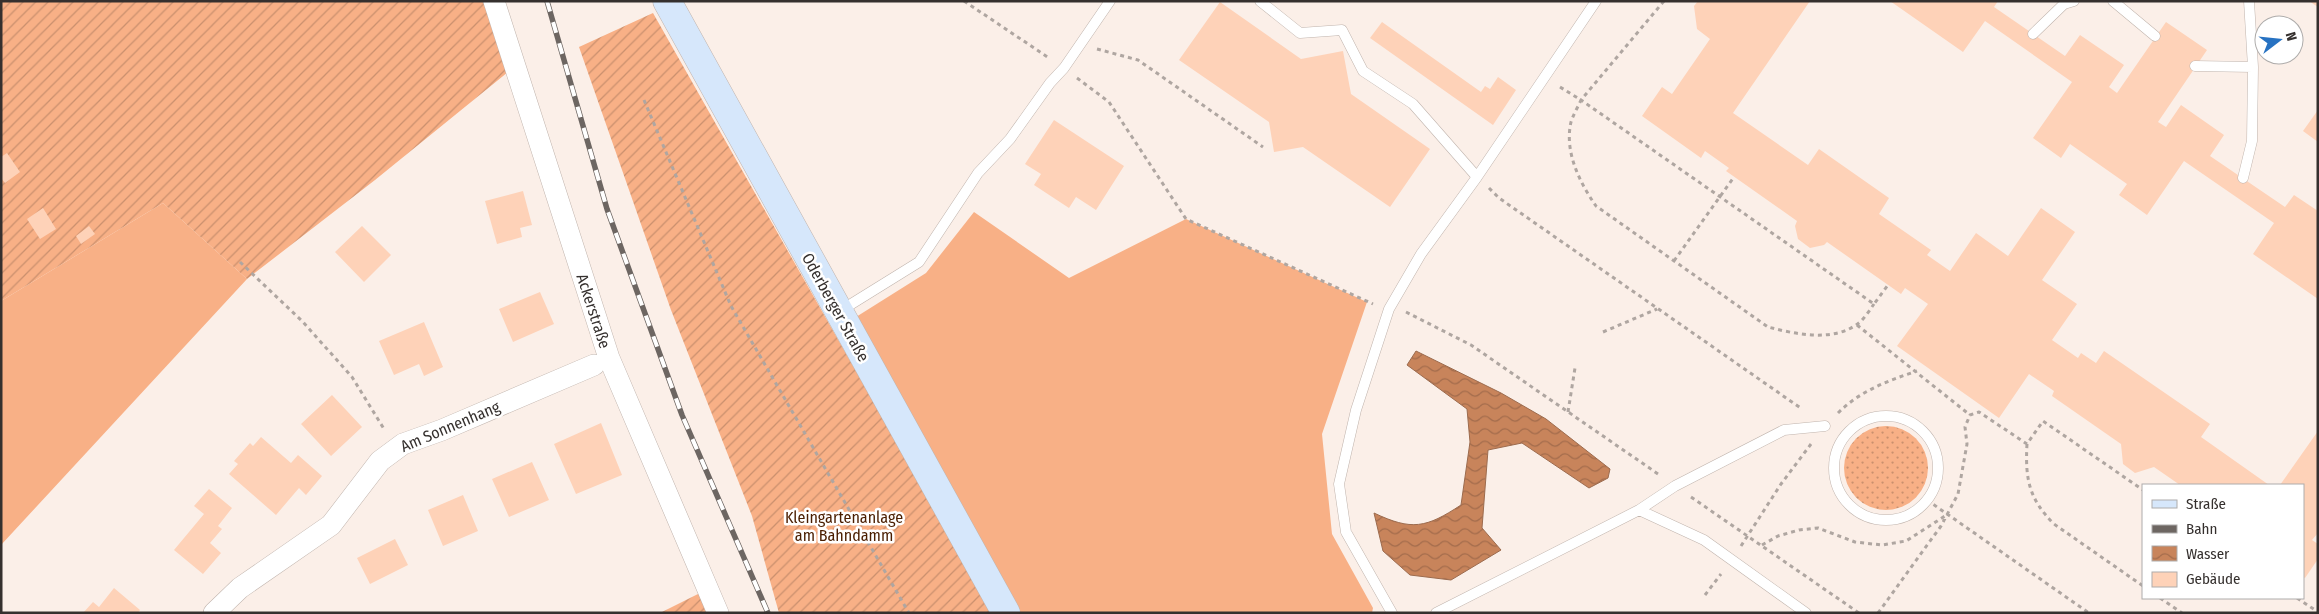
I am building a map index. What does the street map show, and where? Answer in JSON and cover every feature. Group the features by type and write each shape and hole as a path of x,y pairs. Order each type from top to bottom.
{"main road":[{"name":"Oderberger Straße","path":"667,1 1006,613"}],"street":[{"name":"Ackerstraße","path":"494,1 609,358 718,613"},
{"name":"Am Sonnenhang","path":"214,613 240,588 331,525 380,461 402,444 442,430 594,365"}],"lane":[{"path":"839,311 919,262 978,173 1010,139 1050,82 1064,68 1081,45 1110,1"},
{"path":"1260,1 1300,33 1342,30 1363,71 1413,104 1477,177"},
{"path":"1392,613 1346,532 1339,484 1356,410 1389,309 1421,254 1477,177 1596,1"},
{"path":"2033,34 2064,4 2074,1"},
{"path":"2113,1 2155,36"},
{"path":"2243,178 2252,141 2253,67 2249,1"},
{"path":"2195,66 2253,67"},
{"path":"1878,416 1900,418 1916,425 1931,441 1938,462 1936,484 1927,500 1910,514 1890,520 1872,518 1852,508 1841,494 1835,478 1834,460 1843,438 1857,424 1878,416"},
{"path":"1436,613 1639,510 1675,486 1784,430 1825,426"},
{"path":"1639,510 1704,540 1806,613"}],"path":[{"path":"1664,1 1581,100 1571,122 1574,165 1584,187 1596,206 1768,326 1796,334 1829,335 1857,325 1888,285"},
{"path":"1081,45 1138,60 1263,147"},
{"path":"1544,77 1581,100 1874,304"},
{"path":"644,100 731,306 909,613"},
{"path":"1477,177 1500,198 1825,426"},
{"path":"1674,261 1734,177"},
{"path":"240,262 303,322 352,377 396,449"},
{"path":"1603,332 1657,309"},
{"path":"1857,325 1970,414"},
{"path":"1568,412 1576,368"},
{"path":"1705,595 1732,559 1781,484 1825,426 1846,405 1863,392 1891,379 1917,371"},
{"path":"1970,414 1979,412 2027,444"},
{"path":"1878,613 1948,514 1958,494 1967,444 1965,427 1970,414"},
{"path":"2142,489 2043,421 2027,444 2026,475 2029,488 2043,513 2054,524 2142,585"},
{"path":"1927,500 2089,613"},
{"path":"1762,545 1778,536 1798,530 1818,528 1855,542 1882,545 1906,541 1948,514"},
{"path":"2161,599 2182,613"},
{"path":"2298,599 2318,612"}],"green space":[{"path":"1,1 483,1 508,72 375,180 247,279 163,203 1,301"},
{"name":"Kleingartenanlage am Bahndamm","path":"653,13 993,613 779,613 752,516 671,310 579,47"},
{"path":"163,203 247,279 1,545 1,301"},
{"path":"974,212 1069,278 1186,219 1367,302 1322,434 1332,534 1373,608 1372,613 1019,613 856,317 926,273"},
{"path":"1878,426 1894,426 1910,433 1921,444 1928,460 1925,484 1916,498 1910,503 1894,510 1878,510 1862,503 1851,492 1844,476 1844,460 1851,444 1862,433"},
{"path":"700,593 709,613 660,613"}],"water":[{"path":"1416,351 1501,393 1546,419 1610,469 1608,478 1589,488 1522,443 1488,450 1482,528 1501,550 1451,580 1410,575 1383,551 1374,513 1399,523 1419,524 1438,518 1461,505 1470,442 1467,409 1407,365"}],"building":[{"path":"1698,1 1810,1 1733,113 1808,165 1819,149 1889,198 1879,214 1931,250 1927,255 1950,271 1976,233 2008,256 2041,208 2075,232 2042,280 2077,304 2052,340 2078,358 2081,353 2096,363 2104,351 2210,424 2201,437 2268,484 2179,484 2154,467 2135,473 2123,464 2121,444 2052,396 2054,391 2029,374 1999,418 1897,346 1928,304 1905,288 1901,294 1827,242 1824,245 1810,248 1798,239 1795,226 1797,221 1726,171 1729,168 1705,151 1701,158 1642,116 1662,87 1672,94 1710,39 1697,29 1694,6"},
{"path":"1890,1 1998,1 1994,7 2065,56 2080,35 2124,65 2109,87 2117,93 2166,22 2207,50 2158,122 2166,127 2181,105 2224,135 2210,156 2285,207 2294,195 2318,211 2318,299 2253,254 2274,223 2184,161 2147,215 2119,195 2127,184 2070,144 2061,158 2033,138 2072,82 1985,21 1963,52"},
{"path":"2309,1 2318,1 2318,7"},
{"path":"1220,2 1301,59 1343,51 1351,94 1430,149 1390,207 1303,147 1274,152 1269,122 1179,60"},
{"path":"1382,22 1481,92 1485,86 1490,89 1498,77 1516,90 1493,125 1370,38"},
{"path":"2318,110 2318,142 2303,131"},
{"path":"1054,120 1124,166 1096,210 1076,197 1069,208 1034,185 1041,174 1025,164"},
{"path":"7,153 20,172 5,183 1,178 1,157"},
{"path":"523,191 532,225 520,228 522,237 497,244 485,201"},
{"path":"43,208 56,229 40,239 27,219"},
{"path":"89,226 95,234 81,244 76,236"},
{"path":"362,226 391,255 364,282 335,252"},
{"path":"540,292 554,324 513,342 499,309"},
{"path":"424,322 443,367 424,376 419,364 394,375 379,341"},
{"path":"332,395 362,427 331,456 301,424"},
{"path":"601,423 622,475 576,494 554,444"},
{"path":"2318,431 2318,533 2312,540 2318,544 2318,559 2305,578 2304,484 2281,484"},
{"path":"261,437 291,463 298,455 322,476 306,495 299,488 276,515 229,474 238,464 234,461 250,443 253,446"},
{"path":"532,462 549,500 509,517 492,479"},
{"path":"209,489 232,508 218,526 222,529 210,543 221,553 203,574 174,550 204,514 194,506"},
{"path":"463,495 478,531 443,546 428,510"},
{"path":"395,539 408,565 370,584 357,558"},
{"path":"114,588 140,610 138,613 83,613 93,602 99,607"}],"railway":[{"path":"547,1 607,209 682,415 768,613"}]}
